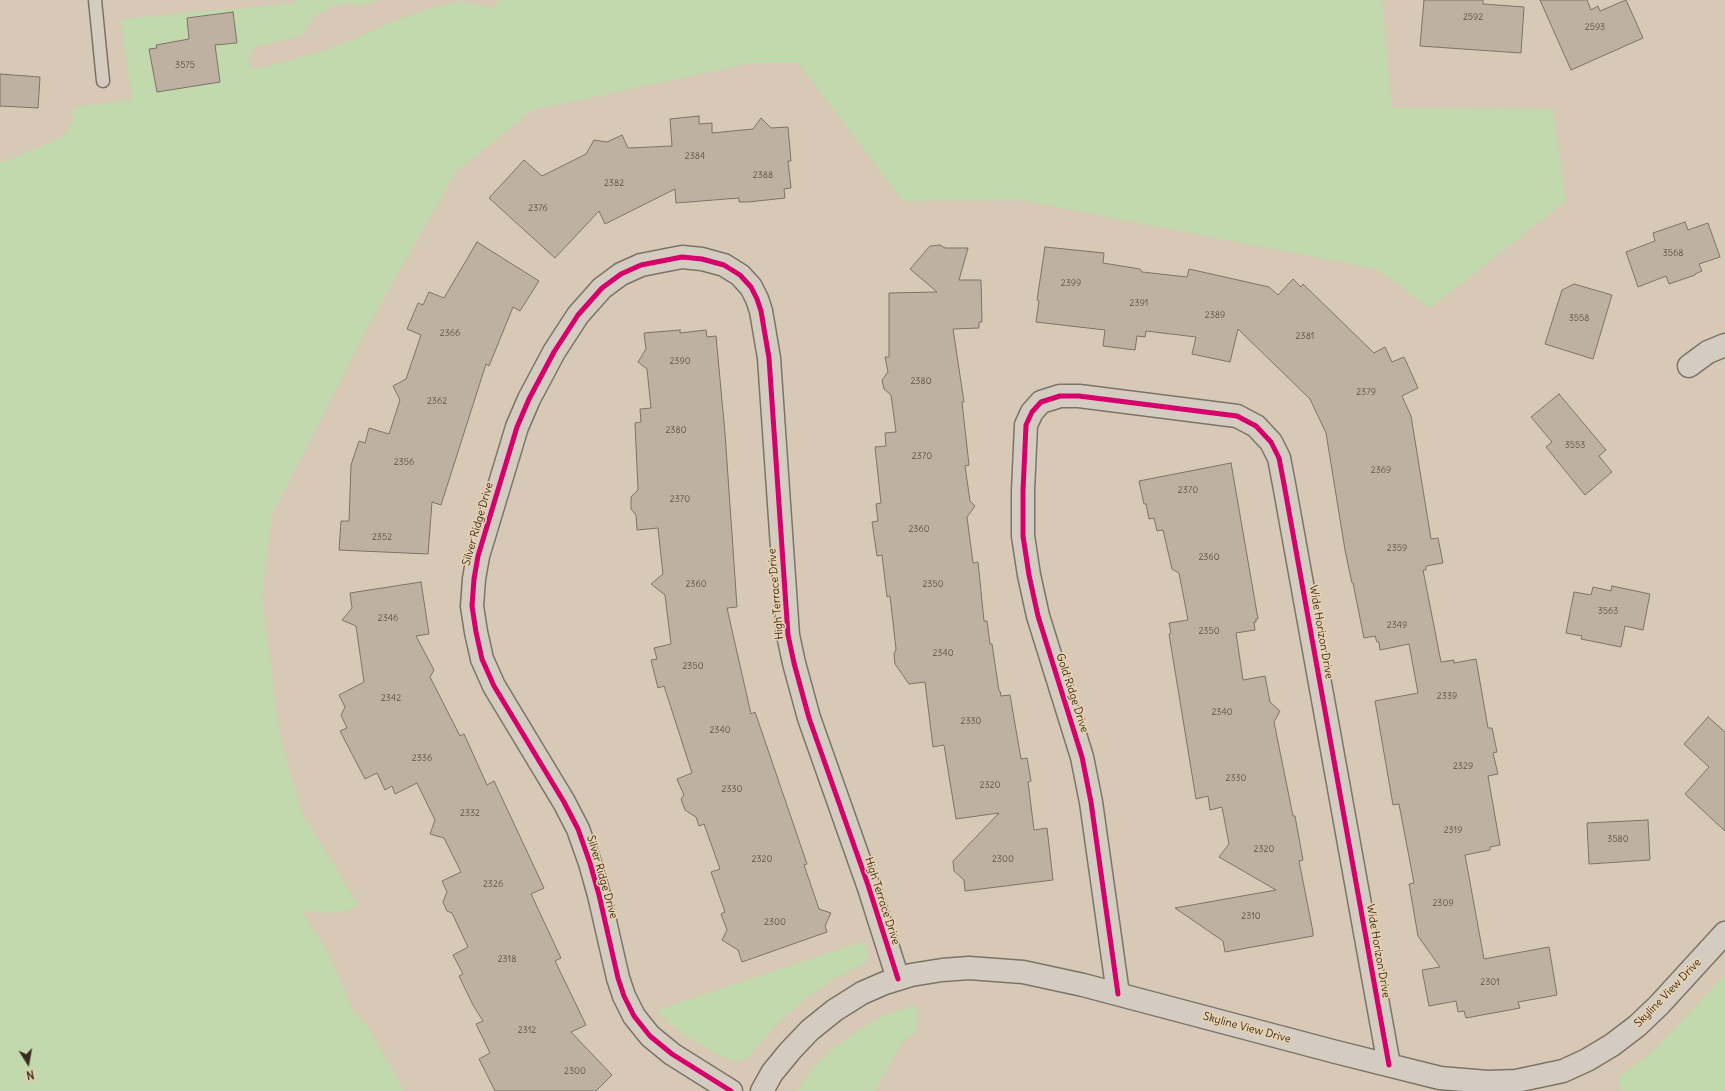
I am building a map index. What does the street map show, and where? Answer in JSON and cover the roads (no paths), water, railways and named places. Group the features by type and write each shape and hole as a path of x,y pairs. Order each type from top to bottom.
{"street":[{"name":"Silver Ridge Drive","path":"731,1091 672,1054 650,1036 634,1016 624,996 618,978 599,895 578,829 564,802 494,686 482,659 472,606 474,579 478,556 517,427 529,399 554,352 578,315 602,288 621,274 641,265 682,257 702,259 724,265 740,275 751,287 761,311"},
{"name":"High Terrace Drive","path":"761,311 769,358 788,635 809,718 868,885 898,979"},
{"path":"1689,366 1708,352 1725,345"},
{"name":"Wide Horizon Drive","path":"1041,402 1060,396 1079,396 1237,416 1256,426 1270,442 1279,458 1389,1065"},
{"name":"Gold Ridge Drive","path":"1041,402 1032,412 1026,425 1023,491 1023,536 1028,575 1038,616 1082,757 1091,802 1118,994"},
{"name":"Skyline View Drive","path":"762,1091 772,1073 810,1030 835,1010 862,993 885,983 911,975 942,970 969,968 998,969 1052,978 1118,994 1389,1065 1438,1084 1516,1081 1563,1071 1587,1060 1612,1045 1637,1026 1659,1005 1725,933"}],"lane":[{"path":"94,0 103,81"}]}
